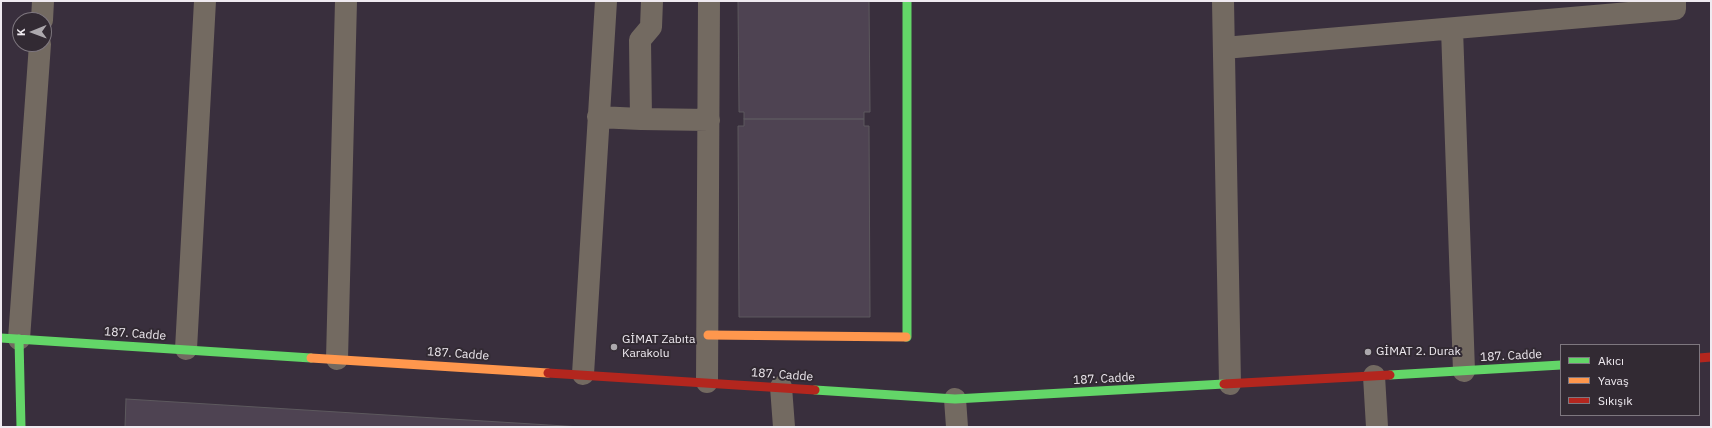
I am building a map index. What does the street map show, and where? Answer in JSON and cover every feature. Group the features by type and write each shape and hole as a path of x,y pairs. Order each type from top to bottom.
{"main road":[{"path":"708,335 907,338 907,1"},
{"name":"187. Cadde","path":"10,338 955,399 1560,365"},
{"path":"10,338 21,427"},
{"path":"1700,358 1711,357"}],"street":[{"path":"42,12 43,1"},
{"path":"186,349 205,1"},
{"path":"337,359 346,1"},
{"path":"583,374 606,1"},
{"path":"641,119 640,40 651,27 652,1"},
{"path":"708,382 709,1"},
{"path":"1223,1 1230,384"},
{"path":"1224,48 1675,9 1675,1"},
{"path":"1452,29 1464,371"},
{"path":"10,338 39,52"},
{"path":"598,117 709,120"},
{"path":"1374,376 1377,427"},
{"path":"781,387 784,427"},
{"path":"955,399 957,427"}],"shaded area":[{"path":"1,1 1711,1 1711,427 1,427"}],"building":[{"path":"738,1 869,1 870,112 864,112 864,119 744,119 744,112 739,112"},
{"path":"744,119 864,119 864,126 869,126 870,317 739,317 738,126 744,126"},
{"path":"126,399 581,427 125,427"}],"traffic: fast":[{"path":"906,337 907,1"},
{"path":"1,338 311,358"},
{"path":"19,339 21,427"},
{"path":"1390,375 1560,365"},
{"path":"815,390 955,399 1224,384"}],"traffic: slow":[{"path":"708,335 906,337"},
{"path":"311,358 548,373"}],"traffic: jam":[{"path":"1700,358 1711,357"},
{"path":"548,373 815,390"},
{"path":"1224,384 1390,375"}],"place":[{"name":"GİMAT Zabıta Karakolu","path":"614,347"},
{"name":"GİMAT 2. Durak","path":"1368,352"}]}
